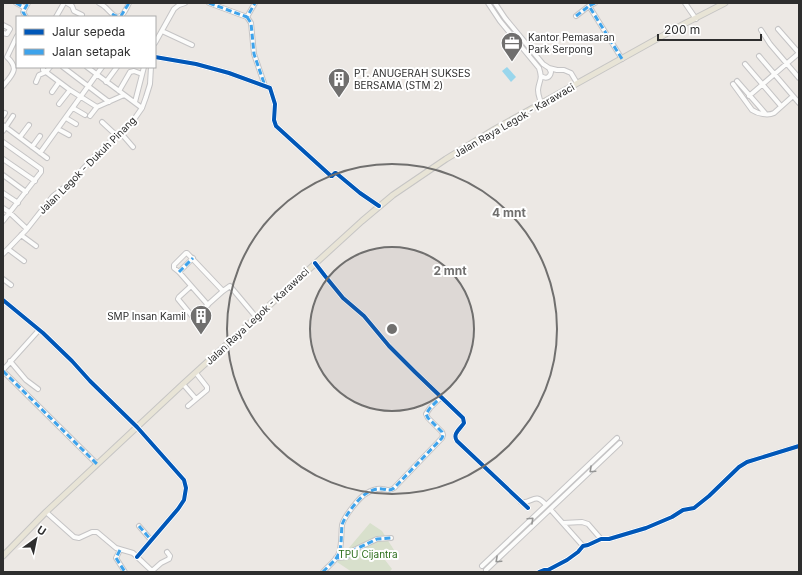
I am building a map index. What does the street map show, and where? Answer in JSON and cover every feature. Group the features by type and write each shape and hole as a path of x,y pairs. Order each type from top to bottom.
{"main road":[{"name":"Jalan Raya Legok - Karawaci","path":"3,556 46,512 183,384 315,263 393,195 446,159 495,129 724,3"}],"street":[{"path":"16,3 25,8"},
{"path":"25,16 23,12 28,3"},
{"path":"57,16 65,3 82,15"},
{"path":"99,3 106,7 114,16"},
{"path":"121,16 129,3"},
{"path":"156,41 174,9 185,3"},
{"path":"209,3 247,17 251,23 254,54 265,86"},
{"path":"247,17 255,3"},
{"path":"488,3 539,68 542,76 538,89 541,103"},
{"path":"576,16 595,3"},
{"path":"685,3 696,18"},
{"path":"492,10 496,5 500,12 543,64 549,68 564,70 571,73 577,83"},
{"path":"589,6 622,59"},
{"path":"496,15 500,12"},
{"path":"3,25 10,29 7,34 3,33"},
{"path":"761,30 770,44 799,78"},
{"path":"749,96 799,53 778,30"},
{"path":"162,31 192,45"},
{"path":"3,86 14,72 12,62 5,56 16,38"},
{"path":"529,56 533,52"},
{"path":"759,56 799,104"},
{"path":"156,57 196,64 229,73 270,88 275,104 274,120 276,126 331,176 336,173 360,193 380,206"},
{"path":"745,64 781,106"},
{"path":"43,68 43,70 70,90 97,107"},
{"path":"36,82 39,75 46,72 49,68"},
{"path":"64,68 108,102"},
{"path":"88,68 142,108"},
{"path":"40,153 101,68"},
{"path":"106,82 116,68"},
{"path":"135,102 144,68"},
{"name":"Jalan Legok - Dukuh Pinang","path":"3,254 27,229 53,196 71,182 135,118 142,108 150,84 151,68"},
{"path":"542,76 544,78 548,78 550,76 551,72 549,68"},
{"path":"119,91 130,72 134,71 142,74"},
{"path":"52,92 59,82"},
{"path":"765,114 735,83 752,110 756,113 765,114 770,114 793,96"},
{"path":"59,104 70,90"},
{"path":"73,108 88,116 97,107 124,95"},
{"path":"3,132 5,126 13,116"},
{"path":"66,118 76,124"},
{"path":"102,122 133,147"},
{"path":"20,137 29,125"},
{"path":"5,126 47,158"},
{"path":"58,129 69,136"},
{"path":"32,147 40,136"},
{"path":"3,142 41,169 41,172 3,221"},
{"path":"3,159 34,181"},
{"path":"3,175 26,192"},
{"path":"3,193 18,203"},
{"path":"3,208 27,229"},
{"path":"21,235 36,246"},
{"path":"8,249 24,261"},
{"path":"208,304 174,268 174,264 187,253 223,291"},
{"path":"179,272 193,258"},
{"path":"315,263 344,298 364,316 389,346 463,418 464,423 455,435 457,442 528,508"},
{"path":"3,278 12,285"},
{"path":"191,286 178,299 192,316 195,316 228,286 231,286 256,317"},
{"path":"3,300 39,330 72,361 90,381 137,427 184,480 186,488 184,500 137,557"},
{"path":"39,330 3,371 97,464"},
{"path":"10,362 26,380 38,389"},
{"path":"188,406 207,391 208,388 196,373"},
{"path":"183,384 196,399"},
{"path":"323,572 336,558 339,552 343,522 362,497 367,492 379,489 389,491 394,488 442,438 442,432 426,414 441,397"},
{"path":"482,566 617,438"},
{"path":"486,570 620,443"},
{"path":"539,572 548,570 568,560 584,546 600,539 609,539 646,528 672,517 683,510 694,508 746,462 799,446"},
{"path":"565,488 569,492"},
{"path":"520,502 525,502 535,498 541,499 546,505"},
{"path":"551,510 584,546"},
{"path":"46,512 74,537 79,538 95,531 112,546 120,550 130,552 153,572 161,563 168,559 170,556 167,552"},
{"path":"563,523 582,522 588,524 600,539"},
{"path":"139,526 151,540"},
{"path":"517,533 521,537"},
{"path":"336,558 347,556 352,551 377,539 391,538"},
{"path":"120,550 116,558 125,572"}],"green space":[{"name":"TPU Cijantra","path":"370,523 382,531 394,550 385,560 392,569 389,572 352,572 337,562"}],"water":[{"path":"507,67 516,77 511,82 502,71"}],"marked path":[{"path":"16,3 25,8"},
{"path":"25,16 23,12 28,3"},
{"path":"112,14 121,16 129,3"},
{"path":"209,3 247,17 255,3"},
{"path":"595,3 589,6 622,59"},
{"path":"576,16 589,6"},
{"path":"247,17 251,23 254,54 265,86"},
{"path":"179,272 193,258"},
{"path":"3,371 97,464"},
{"path":"323,572 338,556 341,546 342,525 356,503 368,492 376,489 389,490 394,488 442,438 442,432 426,414 441,397"},
{"path":"139,526 151,540"},
{"path":"336,558 347,557 352,551 377,539 391,538"},
{"path":"120,550 116,558 125,572"}],"cycle path":[{"path":"156,57 196,64 229,73 270,88 275,104 274,120 276,126 331,176 336,173 360,193 379,206"},
{"path":"315,263 343,298 364,316 389,346 463,418 464,423 455,436 457,441 528,508"},
{"path":"3,300 43,333 72,361 90,381 137,427 184,480 186,488 184,500 137,557"},
{"path":"539,572 548,570 567,560 578,552 583,546 601,539 609,539 646,528 672,517 683,510 694,508 709,496 739,467 747,462 799,446"}],"place":[{"name":"Kantor Pemasaran Park Serpong","path":"512,62"},
{"name":"PT. ANUGERAH SUKSES BERSAMA (STM 2)","path":"339,98"},
{"name":"SMP Insan Kamil","path":"201,336"}]}
